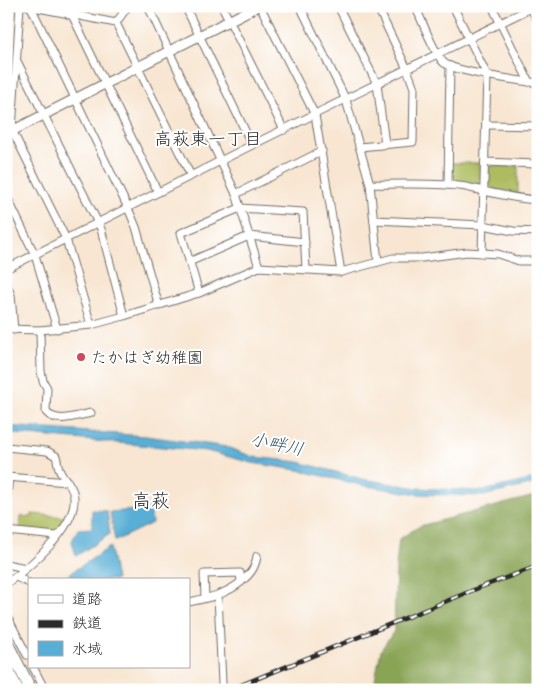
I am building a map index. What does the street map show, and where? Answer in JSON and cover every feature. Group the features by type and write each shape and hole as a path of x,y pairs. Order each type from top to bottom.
{"highway":[{"path":"6,641 31,690"},
{"path":"6,667 18,690"}],"street":[{"path":"20,6 18,63 9,132 66,239 92,325"},
{"path":"30,6 116,22"},
{"path":"30,6 128,208 136,227 159,306"},
{"path":"72,6 71,15 158,192"},
{"path":"116,22 128,6"},
{"path":"148,6 168,52 222,160 236,194 259,267"},
{"path":"185,6 252,145"},
{"path":"222,6 284,130"},
{"path":"9,132 259,6 315,115 341,272"},
{"path":"300,6 346,100 370,184 378,262"},
{"path":"338,6 377,84 385,144"},
{"path":"359,148 413,142 414,88 377,6"},
{"path":"415,6 438,55 450,66 538,84"},
{"path":"453,6 487,75 482,253"},
{"path":"492,6 529,82"},
{"path":"6,269 532,7 538,22"},
{"path":"116,22 191,176"},
{"path":"18,63 98,223 124,316"},
{"path":"448,185 450,66"},
{"path":"486,125 538,126"},
{"path":"236,194 322,151"},
{"path":"485,162 538,164"},
{"path":"370,184 448,185 520,199 538,200"},
{"path":"6,195 35,255 57,329"},
{"path":"199,293 181,233 240,208 303,212 306,269"},
{"path":"374,220 483,225 513,231 538,232"},
{"path":"189,262 249,236 305,242"},
{"path":"6,283 11,295 10,329 40,330 92,325 159,306 199,293 259,267 341,272 393,258 422,258 467,252 498,254 520,261 538,261"},
{"path":"40,330 41,370 43,381 47,388 46,412 52,417 63,419 91,414"},
{"path":"6,447 46,451 56,456 61,474 68,482 75,500 69,522 26,568 6,584"},
{"path":"6,504 7,477 68,482"},
{"path":"6,531 57,536"},
{"path":"190,602 218,596 233,588 252,572 256,565 257,556"},
{"path":"6,564 26,568"},
{"path":"205,598 204,574 240,573 241,582"},
{"path":"16,577 28,583"},
{"path":"218,596 222,683"},
{"path":"6,614 28,656"},
{"path":"34,668 45,690"}],"green space":[{"path":"450,163 480,163 480,188 450,183"},
{"path":"489,166 518,166 518,193 494,189 490,186"},
{"path":"538,495 538,690 380,690 375,679 381,650 394,631 396,566 399,539 420,526"},
{"path":"32,514 66,517 60,530 56,533 20,530 21,516 32,517"}],"water":[{"path":"6,426 146,436 213,445 226,447 254,457 299,462 362,479 418,488 482,491 538,478 538,483 483,496 418,494 361,485 298,470 252,463 207,451 6,433"},
{"path":"150,509 152,523 115,541 110,512"},
{"path":"92,510 107,511 110,534 76,556 72,541 78,529 92,528"},
{"path":"110,547 116,578 69,578 69,574"}],"railway":[{"path":"229,690 481,587 538,566"}],"place":[{"name":"たかはぎ幼稚園","path":"81,357"}],"district":[{"name":"高萩東一丁目","path":"208,139"},
{"name":"高萩","path":"151,500"}],"water label":[{"name":"小畔川","path":"277,444"}]}
